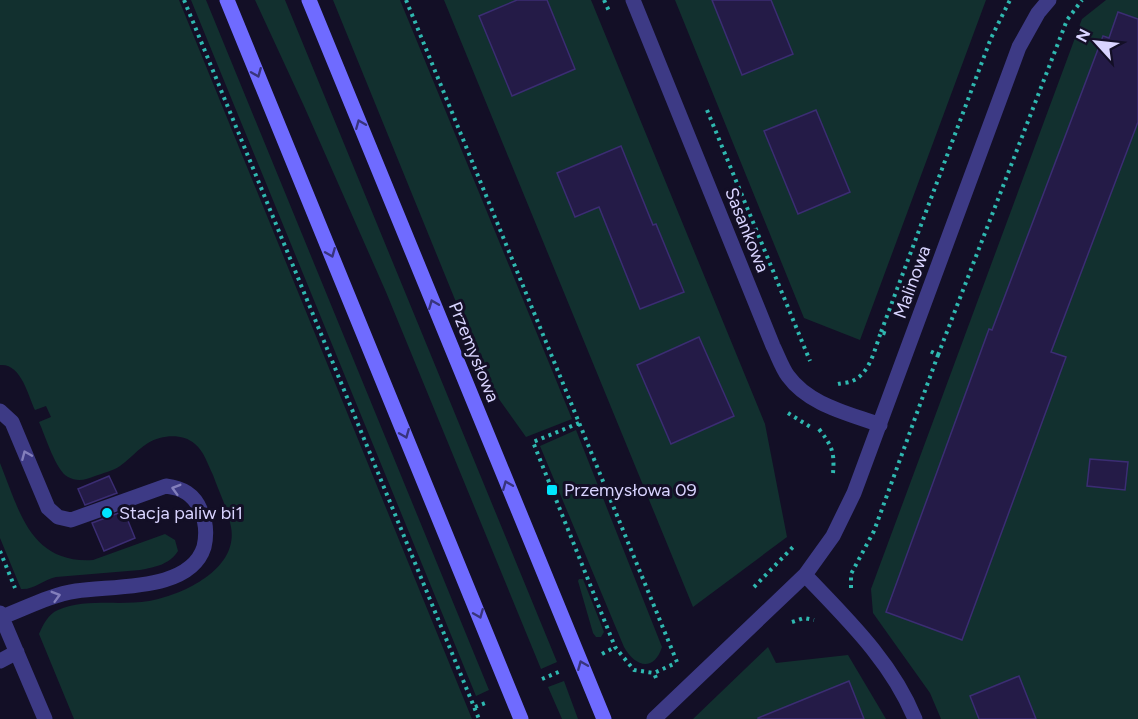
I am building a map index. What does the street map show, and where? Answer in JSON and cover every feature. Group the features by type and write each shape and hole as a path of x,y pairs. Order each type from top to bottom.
{"main road":[{"path":"227,0 521,719"},
{"name":"Przemysłowa","path":"309,0 604,719"}],"street":[{"name":"Sasankowa","path":"633,0 773,346 788,376 805,393 828,406 880,424"},
{"name":"Malinowa","path":"654,719 805,575 838,525 854,493 880,424 1018,47 1048,0"},
{"path":"0,411 12,422 48,508 58,517 71,520 166,486 189,493 198,504 206,522 206,541 201,558 178,575 150,584 76,591 51,597 1,615 45,719"},
{"path":"805,575 876,652 906,696 915,719"},
{"path":"0,661 16,652"}],"path":[{"path":"184,0 479,719"},
{"path":"406,0 677,662"},
{"path":"881,332 991,38 1010,0"},
{"path":"938,355 1067,20 1082,0"},
{"path":"706,109 814,367"},
{"path":"828,380 838,383"},
{"path":"579,423 533,441 615,647 634,670 654,673"},
{"path":"599,655 615,647"},
{"path":"542,679 563,670"},
{"path":"475,708 495,699"}],"green space":[{"path":"0,0 179,0 472,719 74,719 39,634 49,617 54,612 69,606 149,601 192,586 206,578 218,567 226,555 231,542 231,527 228,514 203,454 195,444 184,438 172,436 154,440 144,445 117,468 88,479 78,480 68,477 59,468 39,422 51,417 46,406 35,410 18,374 7,366 0,365"},
{"path":"191,0 206,0 489,690 476,696"},
{"path":"255,0 285,0 557,662 541,669 386,292"},
{"path":"333,0 400,0 572,419 526,437 491,388"},
{"path":"444,0 591,0 765,424 787,537 693,607"},
{"path":"675,0 986,0 860,340 804,318"},
{"path":"1106,0 1138,0 1138,719 941,719 930,693 873,613 871,589 1082,19"},
{"path":"576,430 662,647 659,655 649,663 644,664 633,659 624,647 540,446"},
{"path":"0,463 30,531 55,553 72,559 93,560 165,534 175,540 178,551 166,562 151,568 56,577 30,588 21,589 0,538"},
{"path":"579,579 583,579 604,632 601,637 596,637 593,633"},
{"path":"768,647 776,663 848,655 886,719 693,719"},
{"path":"564,681 578,719 562,719 548,687"}],"building":[{"path":"517,0 547,0 575,69 512,96 479,16"},
{"path":"712,0 771,0 793,54 742,75"},
{"path":"1118,12 1138,19 1138,122 1051,352 1066,357 962,640 886,612 989,329 992,330 1103,36 1109,38"},
{"path":"816,110 850,192 798,214 764,131"},
{"path":"621,146 653,225 656,224 684,292 640,309 599,207 575,217 557,173"},
{"path":"699,337 734,416 671,444 637,365"},
{"path":"1090,459 1128,462 1125,490 1087,486"},
{"path":"109,476 117,493 85,505 78,489"},
{"path":"124,511 135,538 104,551 92,523"},
{"path":"1019,676 1036,719 979,719 970,696"},
{"path":"849,681 864,719 758,719 758,718"}],"place":[{"name":"Przemysłowa 09","path":"552,490"},
{"name":"Stacja paliw bi1","path":"107,513"}]}
